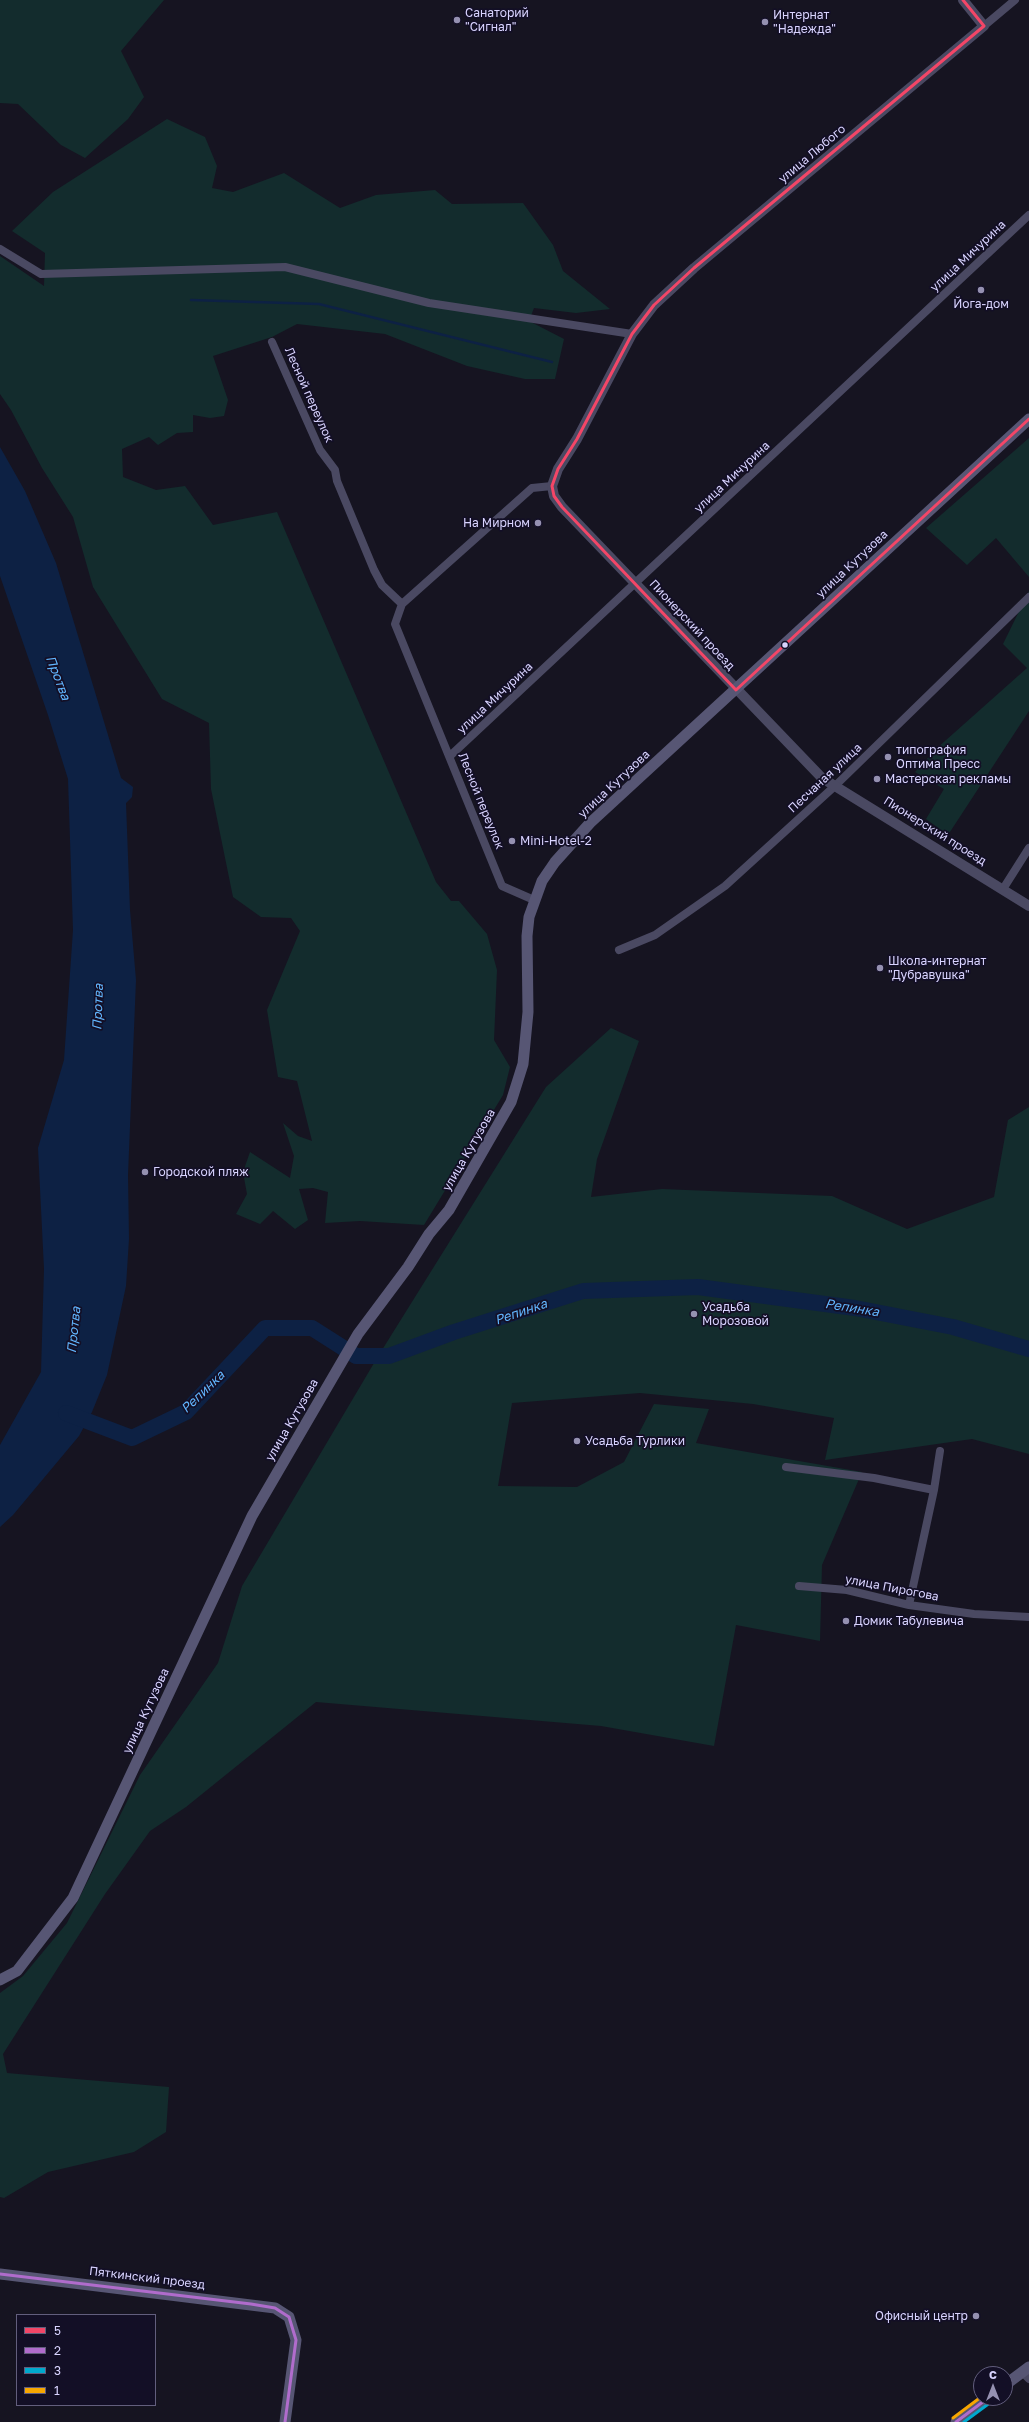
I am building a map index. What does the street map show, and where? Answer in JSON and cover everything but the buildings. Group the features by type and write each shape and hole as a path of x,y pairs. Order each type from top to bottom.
{"main road":[{"name":"улица Кутузова","path":"0,1980 17,1971 73,1898 248,1523 338,1366 408,1267 429,1234 449,1210 511,1102 523,1064 528,1012 527,936 534,900 542,881 555,862 590,823 1029,419"},
{"name":"Пяткинский проезд","path":"0,2274 275,2308 289,2317 296,2340 285,2422"},
{"path":"1013,2381 1027,2373"},
{"path":"956,2422 977,2406"}],"street":[{"path":"963,0 984,26"},
{"name":"улица Любого","path":"632,334 654,305 694,268 1015,0"},
{"name":"улица Мичурина","path":"450,756 636,584 1029,215"},
{"path":"0,249 41,274 285,267 429,303 632,334 577,439 558,469 552,486"},
{"name":"Лесной переулок","path":"272,342 320,450 335,470 336,481 374,570 382,585 402,604"},
{"name":"Пионерский проезд","path":"552,486 554,496 562,507 822,778 836,785 1029,906"},
{"name":"Лесной переулок","path":"534,900 502,886 395,624 402,604 532,488 552,486"},
{"name":"Песчаная улица","path":"619,950 655,935 725,886 836,785 1029,597"},
{"path":"1003,889 1029,848"},
{"path":"909,1605 934,1490 940,1451"},
{"path":"786,1467 874,1478 934,1490"},
{"name":"улица Пирогова","path":"799,1586 847,1590 909,1605 974,1614 1029,1617"}],"green space":[{"path":"0,0 164,0 121,51 144,97 128,119 85,158 61,145 18,104 0,103"},
{"path":"167,119 205,137 217,166 212,188 233,192 284,173 340,208 376,195 435,190 452,204 523,203 553,245 563,271 610,309 576,313 534,308 529,321 564,339 555,379 525,379 467,366 385,334 297,324 272,337 213,356 228,400 224,416 210,418 193,415 193,432 177,433 158,445 149,437 122,449 123,477 156,490 185,486 213,525 277,512 436,882 451,901 459,901 487,934 497,970 494,1040 510,1067 503,1095 424,1225 360,1221 325,1223 328,1192 313,1188 299,1189 308,1220 295,1229 273,1211 260,1224 236,1214 247,1194 243,1172 250,1152 290,1178 294,1156 283,1123 298,1136 312,1141 297,1081 278,1077 267,1010 300,931 291,918 261,917 233,897 211,789 209,723 162,699 93,587 73,517 42,468 11,410 0,394 0,256 44,286 45,253 12,231 53,192"},
{"path":"1029,438 1029,577 996,538 967,565 926,528"},
{"path":"1029,591 1029,711 948,835 926,819 944,789 915,772 936,749 1027,668 1003,644"},
{"path":"611,1028 639,1041 597,1159 591,1197 662,1189 832,1196 907,1229 994,1197 1008,1120 1029,1107 1029,1454 972,1439 825,1460 834,1418 753,1404 640,1393 512,1403 498,1486 577,1487 624,1462 654,1404 709,1409 696,1443 862,1472 822,1565 820,1641 736,1625 714,1746 601,1726 316,1702 186,1807 150,1831 105,1894 3,2054 7,2073 169,2087 166,2132 134,2152 48,2172 4,2198 0,2197 0,1993 23,1976 67,1923 140,1775 218,1663 242,1586 377,1358 546,1087"}],"water":[{"name":"Протва","path":"0,447 25,491 56,563 121,778 133,787 132,797 126,803 130,910 136,980 128,1175 129,1239 126,1286 107,1375 92,1412 79,1436 13,1515 0,1527 0,1445 41,1372 44,1269 38,1148 64,1060 73,930 68,779 48,715 0,576"}],"waterway":[{"path":"191,300 319,304 552,362"},
{"name":"Репинка","path":"66,1413 132,1438 186,1412 265,1328 312,1328 356,1356 389,1356 454,1332 583,1291 698,1287 855,1308 953,1327 1029,1349"}],"transit line":[{"name":"5","path":"963,0 984,26 694,268 654,305 632,334 577,439 558,469 552,486 554,496 562,507 736,690 1029,419"},
{"name":"2","path":"0,2274 251,2304 275,2308 289,2317"},
{"name":"2","path":"285,2422 296,2340 289,2317"},
{"name":"1","path":"953,2418 973,2403"},
{"name":"2","path":"956,2422 977,2406"},
{"name":"3","path":"964,2422 986,2406"}],"place":[{"name":"Санаторий \"Сигнал\"","path":"457,20"},
{"name":"Интернат \"Надежда\"","path":"765,22"},
{"name":"Йога-дом","path":"981,290"},
{"name":"На Мирном","path":"538,523"},
{"name":"типография Оптима Пресс","path":"888,757"},
{"name":"Мастерская рекламы","path":"877,779"},
{"name":"Mini-Hotel-2","path":"512,841"},
{"name":"Школа-интернат \"Дубравушка\"","path":"880,968"},
{"name":"Городской пляж","path":"145,1172"},
{"name":"Усадьба Морозовой","path":"694,1314"},
{"name":"Усадьба Турлики","path":"577,1441"},
{"name":"Домик Табулевича","path":"846,1621"},
{"name":"Офисный центр","path":"976,2316"}]}
